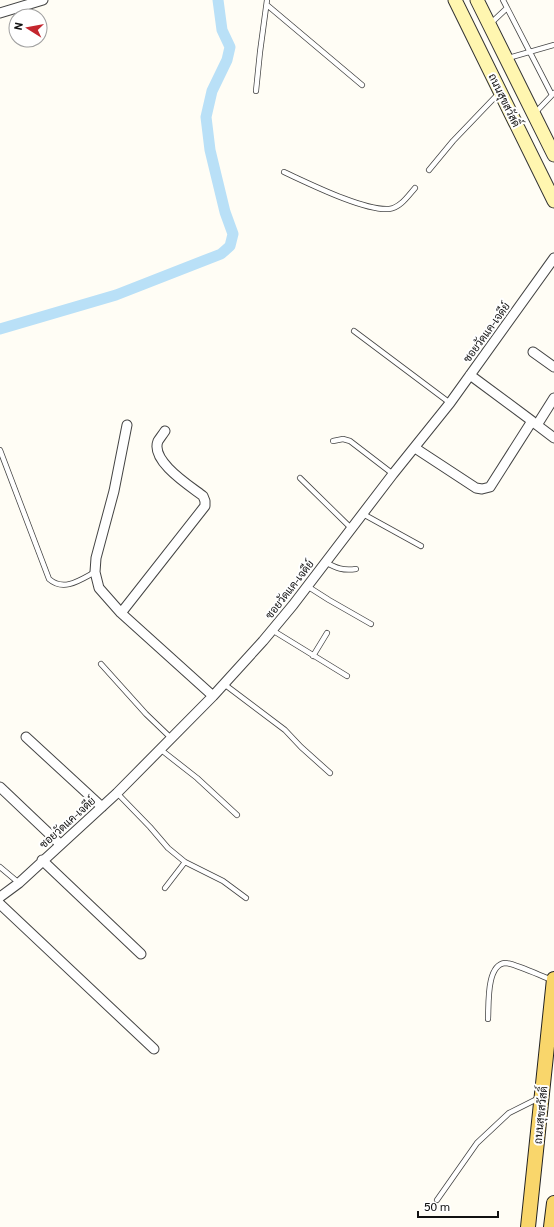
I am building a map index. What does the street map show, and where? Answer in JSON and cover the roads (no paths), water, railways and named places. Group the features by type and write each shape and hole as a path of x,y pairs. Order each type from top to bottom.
{"main road":[{"name":"ถนนสุขสวัสดิ์","path":"455,0 554,201"},
{"name":"ถนนสุขสวัสดิ์","path":"477,0 554,155"},
{"name":"ถนนสุขสวัสดิ์","path":"528,1227 554,980"}],"street":[{"path":"0,13 43,0"},
{"name":"ซอยวัดแค-เจดีย์","path":"0,898 19,883 42,860 117,793 213,696 272,630 450,403 554,258"},
{"path":"533,352 554,368"},
{"path":"470,376 554,438"},
{"path":"414,448 476,488 482,489 490,487 534,423 554,398"},
{"path":"127,425 114,491 96,558 95,572 99,588 121,613 213,696"},
{"path":"121,613 205,506 203,496 165,466 159,456 157,448 158,442 165,431"},
{"path":"26,737 102,807"},
{"path":"0,787 60,844"},
{"path":"42,860 141,954"},
{"path":"0,904 154,1049"}],"lane":[{"path":"503,0 553,94 534,115"},
{"path":"267,2 362,85"},
{"path":"256,91 267,2"},
{"path":"489,25 507,8"},
{"path":"506,59 554,45"},
{"path":"429,170 453,141 500,91"},
{"path":"284,172 354,202 389,209 399,205 415,188"},
{"path":"354,331 450,403"},
{"path":"333,441 343,439 350,441 393,474"},
{"path":"0,450 48,579 61,586 78,581 95,572"},
{"path":"300,478 352,529"},
{"path":"363,514 421,546"},
{"path":"325,562 336,569 346,571 356,569"},
{"path":"307,586 371,624"},
{"path":"272,630 347,676"},
{"path":"313,656 327,633"},
{"path":"101,664 146,714 172,738"},
{"path":"224,684 285,730 301,747 330,773"},
{"path":"160,749 202,783 237,815"},
{"path":"117,793 168,848 185,862 223,881 246,898"},
{"path":"165,888 185,862"},
{"path":"0,867 19,883"},
{"path":"488,1019 490,979 495,969 499,965 505,963 513,965 554,980"},
{"path":"437,1200 477,1143 509,1113 542,1097"}],"waterway":[{"path":"0,329 116,295 221,254 230,246 233,234 225,212 210,150 206,117 212,91 227,60 230,47 222,30 218,0"}]}
